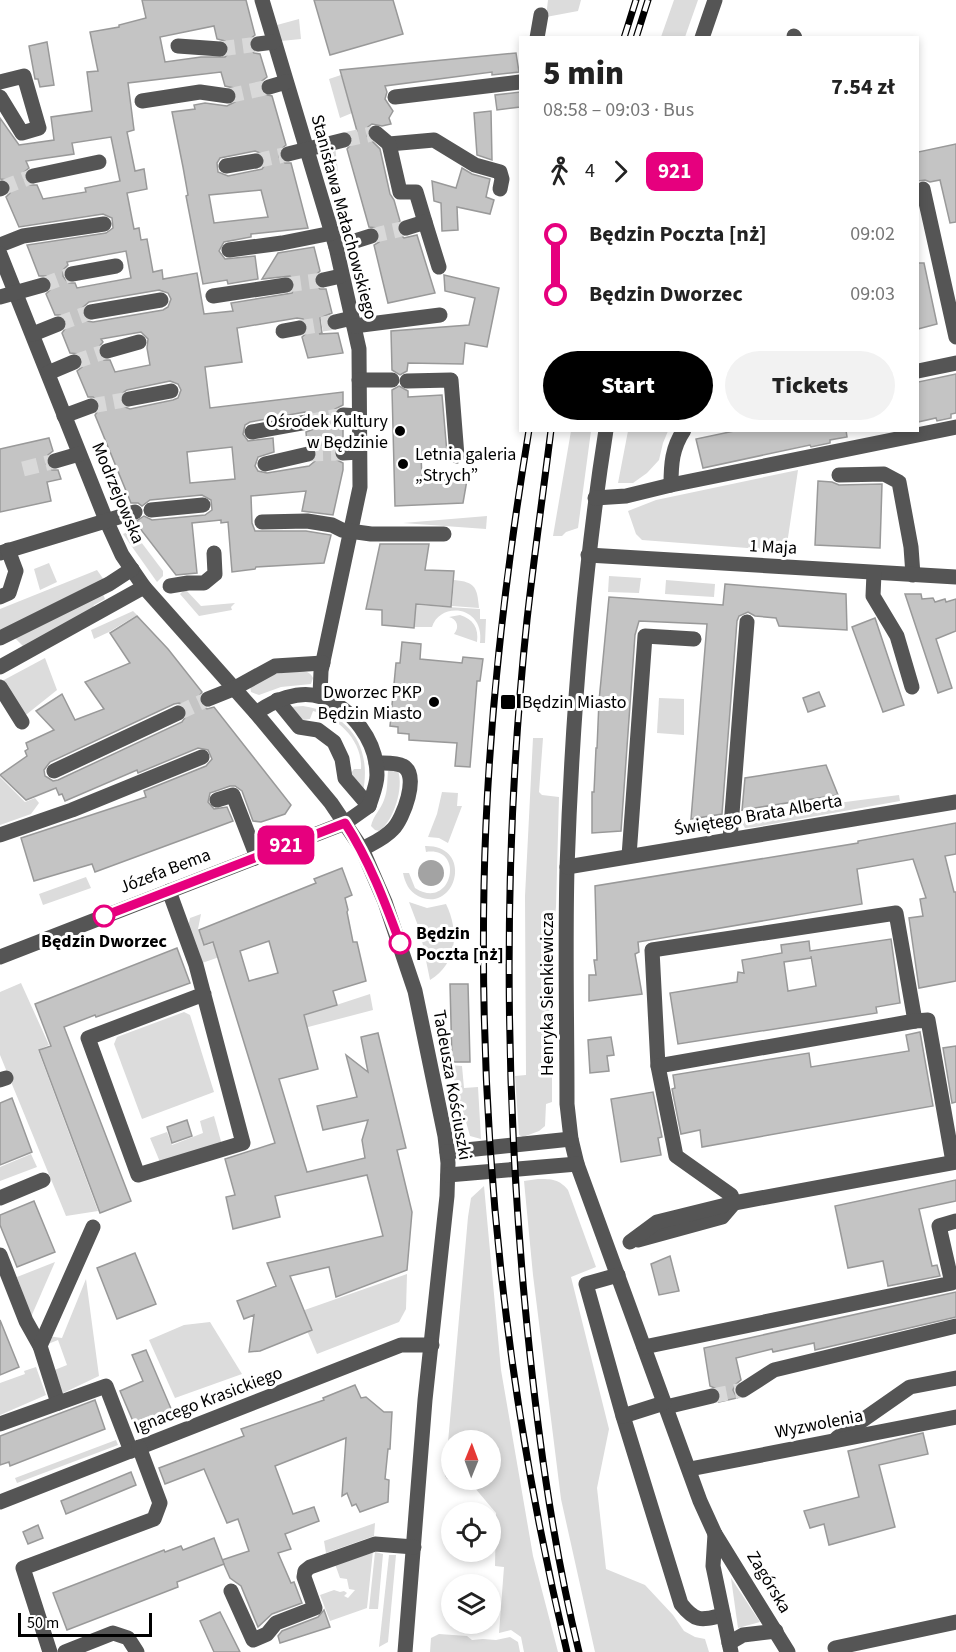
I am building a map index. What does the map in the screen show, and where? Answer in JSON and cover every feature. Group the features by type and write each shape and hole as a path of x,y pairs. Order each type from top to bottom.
{"street":[{"name":"Stanisława Małachowskiego","path":"262,0 334,240 358,349 360,487 323,663 320,696"},
{"path":"703,36 715,0"},
{"path":"537,36 541,15"},
{"path":"258,44 274,42"},
{"path":"178,46 220,49"},
{"path":"0,82 24,76 39,128 21,133 0,97"},
{"path":"269,87 286,82"},
{"path":"395,97 519,82"},
{"path":"142,101 200,92 228,96"},
{"path":"375,133 388,144 400,192 416,192 439,267"},
{"path":"288,154 344,140"},
{"path":"388,144 434,140 475,165 500,172 502,178 500,189"},
{"path":"226,166 256,161"},
{"path":"33,176 99,162"},
{"path":"923,189 956,337"},
{"path":"406,228 425,222"},
{"path":"0,254 23,236 104,224"},
{"path":"229,250 371,236"},
{"name":"Modrzejowska","path":"0,254 79,454 122,555 144,587 256,713"},
{"path":"72,274 116,266"},
{"path":"323,280 341,276"},
{"path":"0,297 43,285"},
{"path":"213,296 286,285"},
{"path":"91,312 161,300"},
{"path":"334,322 440,315"},
{"path":"33,334 58,324"},
{"path":"283,330 299,327"},
{"path":"107,351 140,342"},
{"path":"48,373 74,362"},
{"path":"919,371 956,363"},
{"path":"359,381 452,380 457,456"},
{"path":"129,399 171,391"},
{"path":"64,416 91,406"},
{"path":"343,416 359,416"},
{"path":"252,432 307,422"},
{"path":"595,498 626,496 956,427"},
{"name":"Henryka Sienkiewicza","path":"606,432 588,555 576,702 567,867 567,1092 571,1139 577,1164 700,1501 715,1534"},
{"path":"671,485 671,459 676,442 683,432"},
{"path":"343,453 359,452"},
{"path":"55,461 79,454"},
{"path":"265,464 308,454"},
{"path":"839,475 884,474 899,482 912,547 913,575"},
{"path":"151,510 204,505"},
{"path":"0,597 9,593 16,571 4,551 135,512"},
{"path":"262,522 307,521 371,534 444,534"},
{"path":"170,586 204,583 215,573 214,554"},
{"name":"1 Maja","path":"588,555 956,577"},
{"path":"0,638 109,584 132,569"},
{"path":"874,573 873,596 897,636 912,687"},
{"path":"0,667 144,587"},
{"path":"730,839 747,622"},
{"path":"629,856 645,636 694,639"},
{"path":"208,699 233,689 275,666 323,663"},
{"path":"0,687 22,722"},
{"path":"256,713 277,700 300,695 320,696 346,710 363,730 373,748 377,776 369,806"},
{"path":"277,700 299,727 318,730 334,742 342,759 345,778 369,806"},
{"path":"54,771 178,713"},
{"name":"Tadeusza Kościuszki","path":"256,713 331,803 362,849 385,902 415,991 447,1152 448,1175 425,1400 405,1652"},
{"path":"0,835 72,810 202,757"},
{"path":"362,849 383,838 396,827 406,805 411,781 409,770 402,765 376,763"},
{"path":"218,800 233,795 257,857"},
{"name":"Świętego Brata Alberta","path":"567,867 956,802"},
{"name":"Józefa Bema","path":"0,957 345,823 369,806"},
{"path":"169,891 196,965 204,994 243,1143 138,1175 88,1038 204,994"},
{"path":"734,1203 731,1195 676,1156 658,1066 652,950 896,914 915,1021"},
{"path":"609,1250 630,1242 657,1222 734,1203 955,1162 928,1020 658,1066"},
{"path":"447,1152 571,1139"},
{"path":"448,1175 577,1164"},
{"path":"0,1198 43,1180"},
{"path":"644,1347 952,1282 939,1226 956,1221"},
{"path":"40,1346 93,1227"},
{"path":"0,1255 26,1321 40,1346 58,1403"},
{"path":"618,1275 586,1284 623,1416 681,1604 689,1614 701,1620 723,1615"},
{"path":"743,1390 774,1370 956,1326"},
{"name":"Ignacego Krasickiego","path":"0,1502 401,1345 432,1345"},
{"path":"832,1441 910,1388 956,1378"},
{"path":"0,1425 106,1386 160,1503 154,1519 23,1568 50,1652"},
{"path":"623,1416 712,1396"},
{"name":"Wyzwolenia","path":"690,1469 956,1417"},
{"path":"715,1534 713,1566 730,1648"},
{"name":"Zagórska","path":"715,1534 788,1652"},
{"path":"231,1592 253,1640 267,1634 276,1623 315,1608 304,1571 375,1544 414,1547"},
{"path":"835,1648 956,1622"},
{"path":"730,1648 743,1635 776,1631"},
{"path":"65,1652 112,1633 128,1638 137,1652"}],"shaded area":[{"path":"548,0 581,0 578,11 546,17"},
{"path":"674,0 698,0 685,36 661,36"},
{"path":"299,19 301,39 281,41 277,25"},
{"path":"341,75 352,113 340,118 329,79"},
{"path":"335,146 343,210 325,148"},
{"path":"343,212 346,240 338,243 330,216"},
{"path":"571,432 591,432 578,528 562,536 553,536"},
{"path":"628,432 668,432 659,460 647,473 633,483 618,483"},
{"path":"798,470 786,551 642,540 636,534 628,511 656,500"},
{"path":"487,516 486,529 403,523"},
{"path":"132,530 163,571 163,576 157,582 123,534"},
{"path":"49,563 57,582 40,590 34,569"},
{"path":"97,570 104,580 0,632 0,609"},
{"path":"609,576 641,578 639,593 608,592"},
{"path":"454,580 467,582 474,587 479,608 452,606"},
{"path":"666,580 715,584 714,597 665,594"},
{"path":"185,589 201,606 235,603 231,607 232,610 199,616 180,594"},
{"path":"103,594 105,599 94,605 90,613 26,649 15,638"},
{"path":"416,605 480,609 480,619 486,619 485,643 480,643 480,630 476,621 469,614 461,611 444,613 432,627 414,627"},
{"path":"133,611 137,615 94,639 91,630"},
{"path":"460,615 474,625 477,642 454,634 457,624 449,617"},
{"path":"45,658 57,690 22,718 2,681"},
{"path":"293,671 310,674 313,678 311,684 281,687 259,695 251,692 250,686 265,676"},
{"path":"659,698 684,699 684,735 657,733"},
{"path":"303,706 333,716 354,734 364,760 363,792 351,773 354,769 361,769 361,759 353,740 340,725 322,714 313,711 310,719 303,720 290,707"},
{"path":"533,738 543,738 539,792 542,795 559,797 556,907 552,939 552,1102 546,1104 545,1126 523,1137 519,1135 515,1076 526,1075 525,896"},
{"path":"392,769 398,771 400,778 399,794 389,820 379,831 371,826 384,800 388,771"},
{"path":"0,777 25,802 35,798 39,803 31,814 0,825"},
{"path":"442,792 458,793 457,806 462,806 448,843 439,838 428,837"},
{"path":"899,795 900,801 755,827 745,828 741,821 830,804"},
{"path":"425,846 441,849 450,856 455,866 450,888 442,896 431,899 412,892 403,873 409,873 415,888 428,893 438,892 445,886 450,867 446,858 439,853 426,852"},
{"path":"431,860 440,864 444,873 440,882 431,886 422,882 418,873 422,864"},
{"path":"86,877 91,888 43,905 39,894"},
{"path":"409,902 427,908 446,904 453,925 451,956 439,973 430,980 420,931"},
{"path":"201,914 198,929 204,946 228,939 231,953 202,963 188,927 190,918"},
{"path":"21,983 49,1045 38,1050 98,1211 66,1216 0,1055 0,992"},
{"path":"370,994 373,1010 270,1037 266,1028"},
{"path":"184,1012 190,1015 214,1092 142,1119 114,1044 117,1037"},
{"path":"450,1065 462,1066 464,1088 478,1087 481,1139 470,1136"},
{"path":"214,1116 222,1145 160,1162 150,1138 167,1132 172,1145 203,1133 200,1121"},
{"path":"31,1154 37,1167 0,1181 0,1167"},
{"path":"555,1180 568,1190 596,1267 571,1277 609,1429 597,1488 606,1569 645,1585 673,1615 684,1631 705,1639 709,1652 595,1652 561,1499 533,1275 524,1181"},
{"path":"484,1186 501,1370 533,1556 558,1652 524,1652 521,1637 511,1630 501,1632 504,1567 495,1566 495,1562 501,1562 501,1502 487,1502 477,1490 501,1490 501,1430 449,1430 471,1198"},
{"path":"55,1262 31,1317 17,1277"},
{"path":"407,1274 406,1309 399,1322 317,1354 299,1312"},
{"path":"86,1279 99,1376 61,1394 52,1371 67,1365 58,1340 48,1344 47,1336 62,1338"},
{"path":"210,1322 242,1374 175,1398 149,1340 184,1325"},
{"path":"36,1367 46,1395 0,1415 0,1383 25,1374 24,1371"},
{"path":"116,1440 118,1445 17,1483 15,1478"},
{"path":"375,1523 374,1536 326,1553 324,1541"},
{"path":"373,1551 367,1608 330,1621 320,1595 334,1590 344,1591 347,1593 344,1596 348,1598 355,1590 349,1589 347,1579 340,1578 335,1564"},
{"path":"375,1552 383,1554 378,1609 369,1609"},
{"path":"389,1555 396,1555 388,1642 379,1647"},
{"path":"731,1578 760,1622 738,1628"},
{"path":"439,1634 467,1636 472,1640 496,1640 510,1637 518,1642 520,1652 430,1652 431,1638"}],"building":[{"path":"142,0 246,0 255,35 249,40 248,46 254,53 260,54 267,77 262,81 260,89 263,94 272,96 286,145 279,151 279,157 285,163 291,163 308,228 251,234 251,237 224,242 219,251 225,259 255,256 258,279 228,284 227,280 203,284 172,112 195,109 194,105 205,103 227,106 235,102 237,92 234,88 225,86 221,72 128,83 134,130 127,132 135,171 144,169 147,189 127,193 134,229 139,228 141,240 147,239 153,272 162,270 163,279 197,273 204,314 233,311 231,303 292,293 296,284 290,276 262,279 278,253 314,247 320,271 314,277 314,283 320,289 326,289 332,313 320,318 322,333 319,334 338,333 343,353 308,358 302,337 308,332 308,326 303,319 297,318 237,328 242,362 205,367 210,408 343,392 343,405 335,409 333,414 335,420 343,425 343,443 337,445 333,453 335,459 343,463 343,470 333,515 302,511 306,491 251,496 252,523 255,531 306,531 331,535 324,563 256,567 232,572 228,522 221,523 221,520 192,523 197,573 176,575 135,522 144,516 152,520 205,515 212,510 211,500 202,495 150,500 142,506 138,503 131,503 95,415 100,408 100,402 93,397 88,397 77,371 82,367 83,359 79,354 70,353 62,333 67,326 67,320 60,315 55,315 46,294 52,288 52,282 46,276 39,276 27,245 106,233 113,228 112,218 103,214 19,227 6,197 12,188 8,180 0,179 0,118 19,145 54,140 51,117 92,111 87,72 98,71 90,32 119,27 119,25 146,18","holes":["214,26 217,39 229,45 228,54 225,57 201,57 165,62 160,37","111,137 120,181 85,188 86,192 43,199 37,185 29,185 24,179 24,172 29,168 26,161 74,154 72,143","255,151 263,154 265,159 262,169 228,176 218,172 217,163 220,158","261,190 268,217 214,223 209,195","126,251 131,278 77,288 75,283 68,283 63,276 63,270 68,265 67,262","159,290 168,293 171,299 168,307 163,310 93,322 87,321 82,314 82,308 89,302","141,332 148,339 150,365 115,372 110,360 104,360 98,354 98,348 103,342 101,339","170,381 178,384 181,390 178,398 173,400 130,409 122,406 120,395 127,390","305,412 311,413 316,420 314,429 306,432 307,444 315,447 317,451 315,461 309,466 267,473 258,471 255,466 258,457 274,452 273,438 248,441 243,434 245,425 250,422","232,447 235,479 190,483 187,452"]},
{"path":"314,0 393,0 403,34 330,55"},
{"path":"47,42 54,85 40,87 38,79 35,79 29,46"},
{"path":"516,53 519,72 492,75 492,72 385,86 387,92 385,99 393,111 389,118 391,124 382,126 372,124 368,127 367,136 380,149 390,194 400,221 397,231 404,238 417,235 435,293 388,303 374,245 379,242 380,234 377,228 369,227 347,149 353,142 350,133 357,131 340,70"},
{"path":"519,92 519,107 497,110 495,95"},
{"path":"491,111 492,160 477,155 474,113"},
{"path":"956,144 956,222 950,223 940,180 919,181 919,152"},
{"path":"462,168 472,174 490,179 486,197 494,200 490,214 457,207 458,230 442,231 441,203 434,201 432,181 456,188"},
{"path":"919,263 924,263 937,324 919,329"},
{"path":"444,275 499,288 487,347 465,343 463,364 408,363 407,371 400,375 392,370 391,331 469,325 475,298 445,291"},
{"path":"956,374 956,413 951,414 951,418 919,422 919,382"},
{"path":"399,386 408,391 408,397 442,395 447,453 421,454 422,480 467,480 463,503 395,506 392,390"},
{"path":"729,432 846,432 847,437 830,440 830,443 811,447 810,445 703,468 696,439"},
{"path":"49,438 53,451 48,455 46,464 52,470 58,470 61,479 47,482 51,501 0,512 0,449"},
{"path":"818,481 839,485 882,484 880,548 815,545"},
{"path":"380,544 429,544 425,570 454,571 451,607 416,604 414,628 382,625 382,610 366,609"},
{"path":"725,584 846,594 847,630 779,626 776,618 755,616 748,612 739,616 722,814 691,819 707,624 639,621 635,635 621,831 592,833 592,792 594,792 599,701 609,597 723,605"},
{"path":"905,594 921,594 922,599 933,598 935,602 956,599 956,631 936,639 952,688 938,693"},
{"path":"137,616 168,649 202,692 198,698 202,706 207,709 214,707 291,805 285,814 261,822 253,821 242,791 235,786 230,786 210,793 208,802 214,809 227,807 233,821 95,872 92,864 34,881 21,838 146,797 144,791 206,766 212,759 208,750 198,748 138,773 137,770 65,801 56,788 26,800 0,775 27,756 26,743 54,730 36,711 62,694 75,720 104,709 85,682 130,663 110,633","holes":["174,704 184,705 188,713 182,722 58,780 53,781 45,776 44,770 50,762"]},
{"path":"875,618 904,705 883,712 852,627"},
{"name":"Dworzec PKP Będzin Miasto","path":"402,642 421,644 420,659 462,663 463,657 483,659 480,681 477,681 470,767 455,766 457,743 409,740 409,734 398,733 398,727 390,726 396,663 400,663"},
{"path":"819,692 825,706 808,712 803,698"},
{"path":"826,765 838,795 742,810 745,778"},
{"path":"956,823 956,854 945,856 954,892 956,892 956,981 919,988 909,918 923,916 920,899 926,898 913,859 857,869 862,904 638,942 639,952 635,954 642,994 589,1001 589,975 596,975 594,960 597,960 595,886 858,843 858,841"},
{"path":"342,868 352,895 345,898 353,942 357,942 366,981 333,991 337,1005 304,1015 318,1069 279,1079 307,1172 365,1158 362,1140 368,1120 323,1130 317,1106 357,1097 346,1055 368,1072 361,1037 378,1033 406,1148 397,1150 412,1212 407,1270 336,1297 329,1267 290,1276 312,1330 260,1351 249,1352 254,1315 244,1319 237,1301 276,1286 267,1263 383,1236 367,1175 275,1196 280,1217 233,1229 226,1197 235,1195 225,1159 275,1143 213,942 204,945 199,930 316,883 314,879","holes":["269,941 278,973 249,981 240,951"]},
{"path":"891,939 900,1003 876,1007 877,1013 678,1044 670,993 737,982 738,972 744,973 742,960 782,953 781,945 809,941 810,951","holes":["811,956 816,986 788,991 784,962 811,958"]},
{"path":"177,948 190,983 64,1027 131,1201 100,1213 39,1050 51,1046 35,1004"},
{"path":"450,984 468,984 470,1062 452,1062"},
{"path":"920,1032 933,1106 702,1147 700,1130 681,1134 672,1089 675,1088 673,1075 809,1053 811,1067 909,1051 906,1035"},
{"path":"611,1037 614,1055 607,1056 609,1071 590,1073 588,1040"},
{"path":"956,1046 956,1102 952,1103 943,1048"},
{"path":"653,1092 662,1137 658,1138 661,1155 621,1162 611,1099"},
{"path":"12,1098 32,1152 0,1165 0,1103"},
{"path":"187,1120 192,1136 172,1143 167,1127"},
{"path":"956,1180 956,1201 919,1209 932,1266 937,1265 940,1276 888,1286 883,1261 848,1268 835,1206"},
{"path":"34,1201 55,1252 17,1267 0,1225 0,1215"},
{"path":"135,1253 156,1304 117,1319 97,1268"},
{"path":"670,1256 679,1291 659,1295 651,1264"},
{"path":"956,1292 956,1317 815,1350 814,1343 773,1352 772,1349 736,1358 741,1380 733,1390 737,1398 719,1402 722,1394 710,1386 704,1348"},
{"path":"0,1320 19,1367 0,1375"},
{"path":"146,1350 172,1411 135,1426 120,1391 143,1381 132,1355"},
{"path":"355,1385 361,1398 366,1397 384,1412 392,1412 390,1449 388,1449 385,1479 389,1480 388,1502 360,1512 356,1504 352,1506 347,1493 342,1496 346,1438 275,1466 293,1514 314,1507 319,1521 285,1534 291,1549 278,1553 291,1583 294,1582 302,1603 272,1614 258,1627 241,1586 230,1578 222,1560 249,1551 238,1519 227,1523 204,1469 165,1484 159,1468 244,1436 241,1429 324,1400 323,1398"},
{"path":"95,1400 105,1429 10,1466 9,1462 0,1465 0,1436"},
{"path":"923,1433 928,1454 879,1465 895,1527 829,1545 824,1524 810,1528 804,1511 859,1497 848,1451"},
{"path":"131,1472 136,1485 66,1514 61,1501"},
{"path":"38,1525 43,1538 28,1544 23,1532"},
{"path":"214,1538 224,1564 177,1582 178,1587 67,1630 53,1593 164,1550 165,1552 181,1546 183,1550"},
{"path":"324,1610 330,1627 280,1643 278,1636 282,1631 318,1617"},
{"path":"220,1612 240,1652 214,1652 200,1621"}],"tunnel":[{"path":"220,49 258,44"},
{"path":"228,96 269,87"},
{"path":"344,140 376,133"},
{"path":"256,161 288,154"},
{"path":"2,188 33,176"},
{"path":"371,236 406,228"},
{"path":"43,285 72,274"},
{"path":"286,285 323,280"},
{"path":"58,324 91,312"},
{"path":"299,328 335,322"},
{"path":"74,362 107,351"},
{"path":"91,406 129,399"},
{"path":"307,422 343,415"},
{"path":"308,454 343,453"},
{"path":"23,469 55,461"},
{"path":"178,713 208,699"},
{"path":"712,1396 743,1390"}],"railway":[{"path":"625,36 636,0"},
{"path":"637,36 648,0"},
{"path":"529,432 498,657 489,771 484,886 486,1079 492,1176 513,1367 528,1463 567,1652"},
{"path":"551,432 519,706 510,877 510,1048 518,1219 534,1392 560,1566 579,1652"}],"bus line":[{"name":"921","path":"104,916 345,823 362,849 400,943"}],"place":[{"name":"Ośrodek Kultury w Będzinie","path":"400,431"},
{"name":"Letnia galeria „Strych”","path":"403,464"},
{"name":"Dworzec PKP Będzin Miasto","path":"434,702"},
{"name":"Będzin Miasto","path":"508,702"},
{"name":"Będzin Dworzec","path":"104,916"},
{"name":"Będzin Poczta [nż]","path":"400,943"}]}
